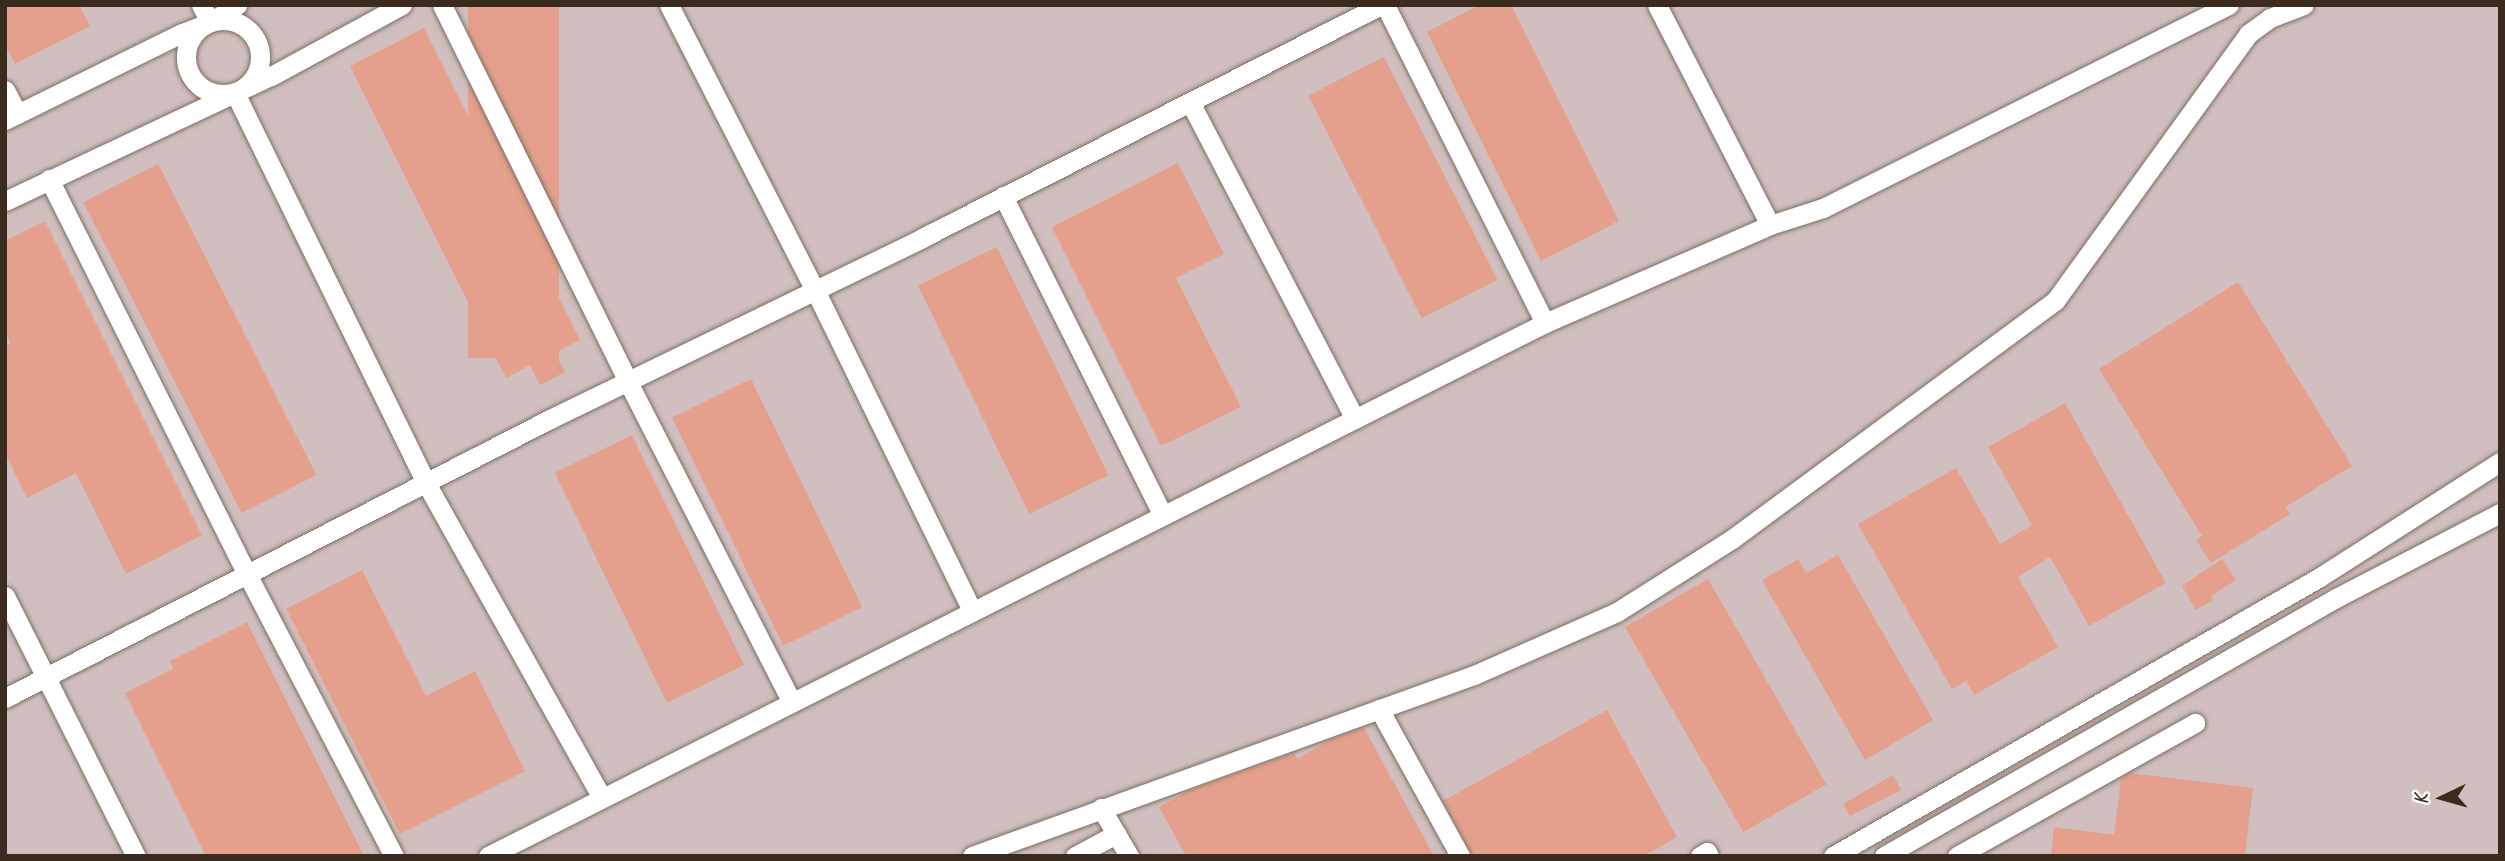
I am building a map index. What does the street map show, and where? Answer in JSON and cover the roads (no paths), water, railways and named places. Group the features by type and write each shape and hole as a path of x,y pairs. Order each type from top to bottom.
{"street":[{"path":"5,90 11,117 182,33 206,14 237,5"},
{"path":"5,201 235,93 402,5"},
{"path":"442,5 628,382 791,701"},
{"path":"669,5 815,290 972,611"},
{"path":"5,698 426,483 1383,5 1545,323"},
{"path":"1657,5 1770,225"},
{"path":"488,856 601,796 1545,323 1770,225 1823,208 2229,5"},
{"path":"972,856 1474,675 1617,612 1732,539 2055,301 2248,34 2270,18 2304,5"},
{"path":"206,14 233,21 253,35 258,45 259,69 254,79 235,93 223,95 201,88 188,70 187,47 206,14"},
{"path":"235,93 426,483 601,796"},
{"path":"1190,102 1355,419"},
{"path":"49,179 247,574 394,856"},
{"path":"1003,197 1163,515"},
{"path":"1833,856 2320,577 2500,462"},
{"path":"1884,856 2336,598 2500,513"},
{"path":"5,596 136,856"},
{"path":"1379,709 1460,856"},
{"path":"1957,856 2195,723"},
{"path":"1101,808 1129,856"},
{"path":"1075,856 1116,834"},
{"path":"1700,856 1707,852 1709,856"}]}
